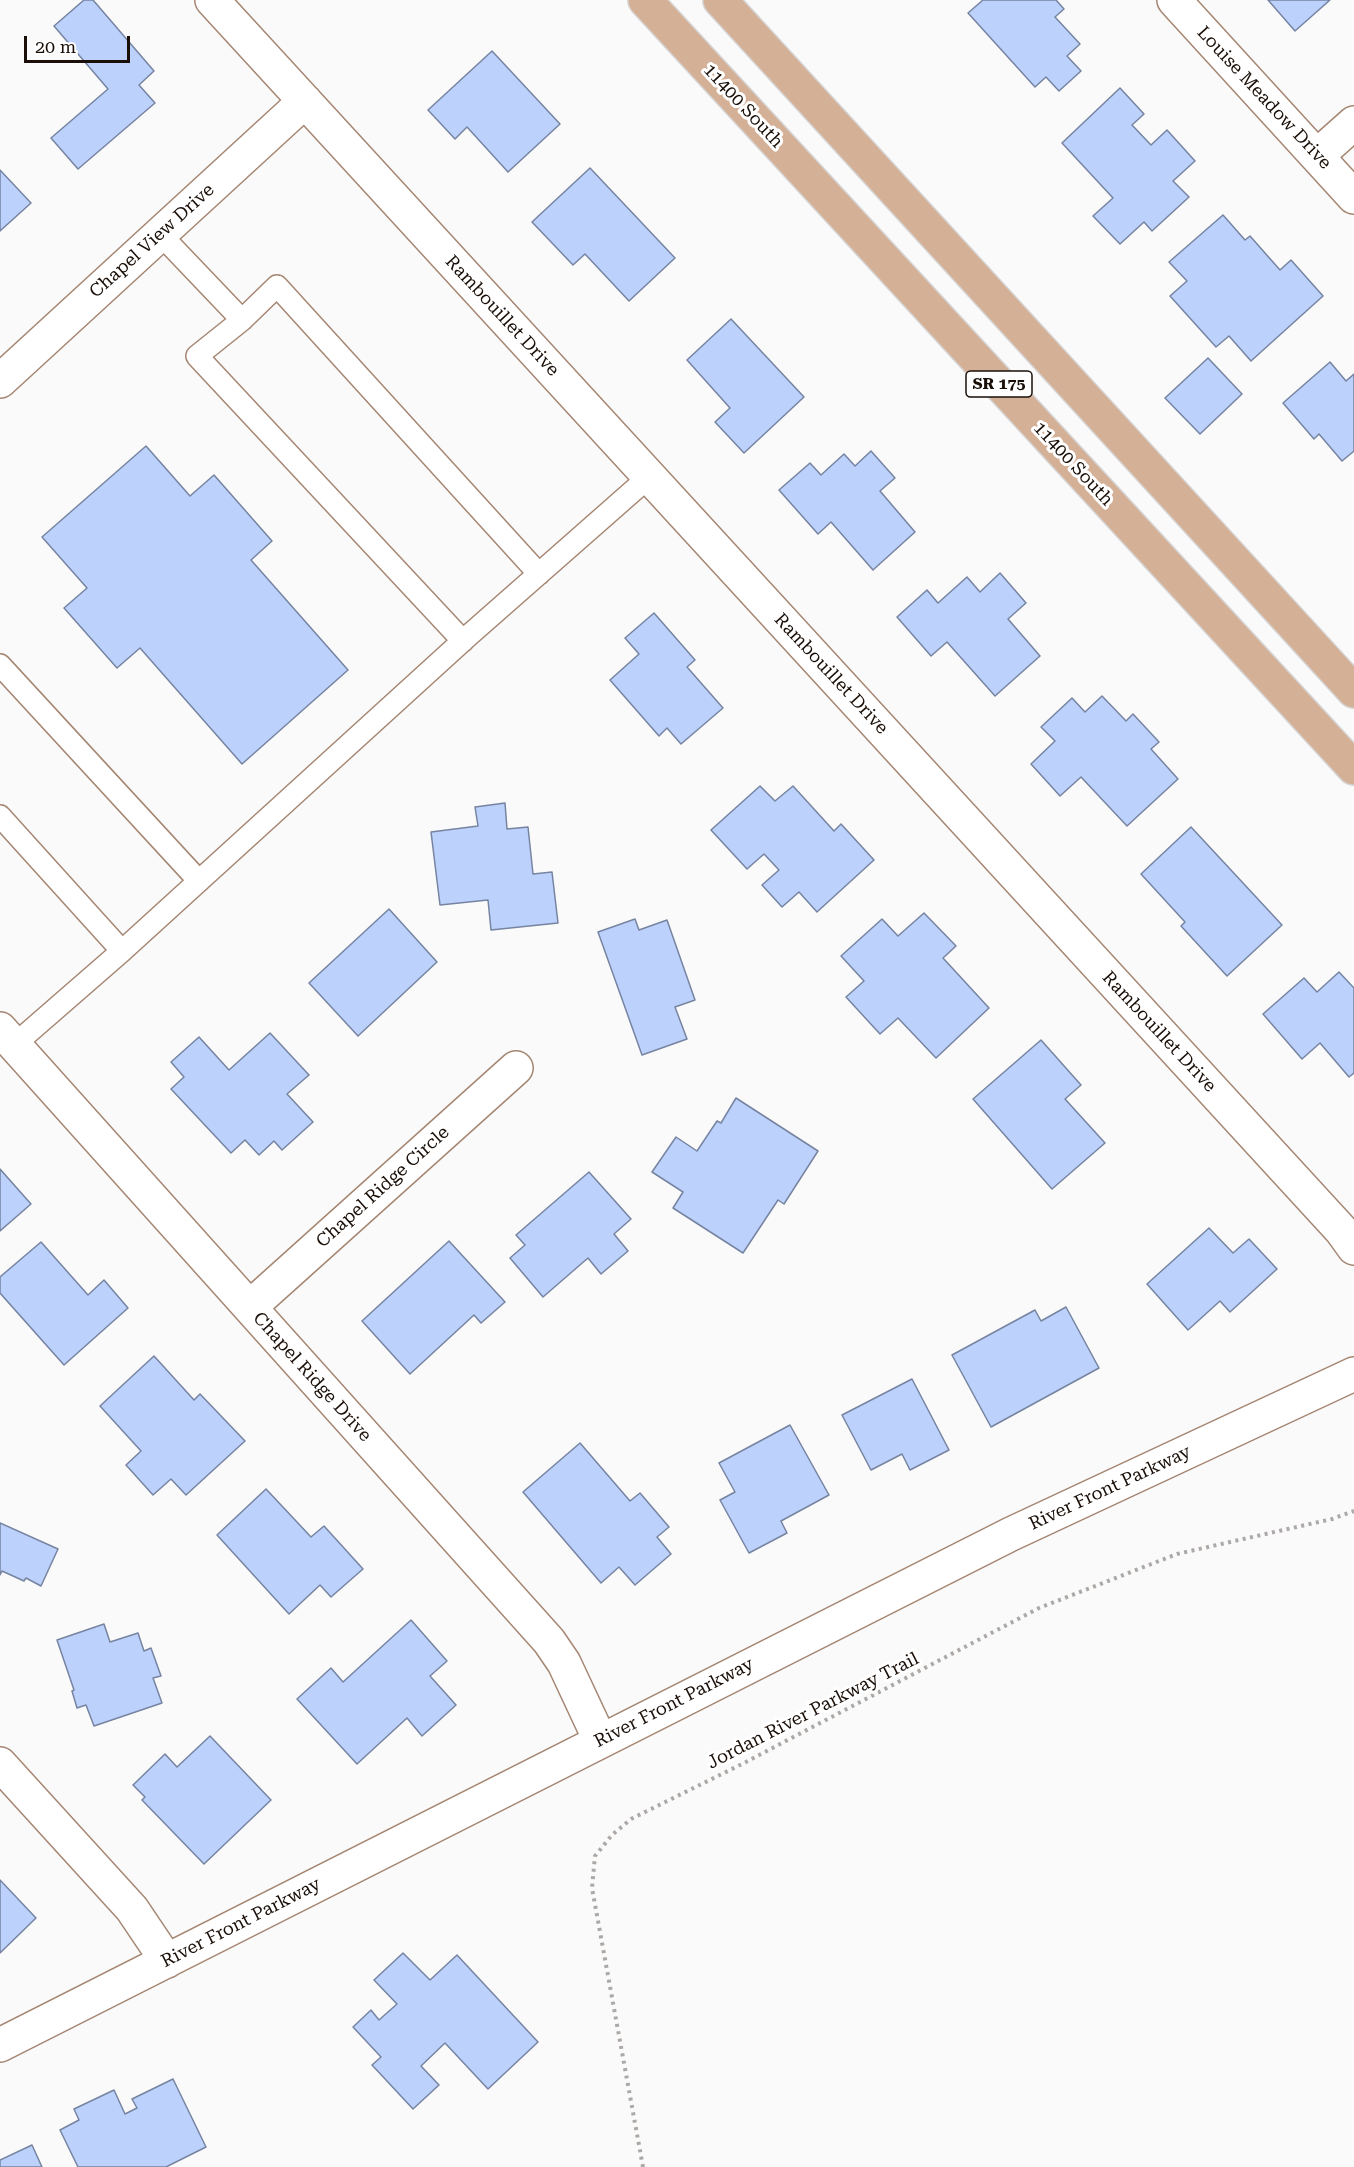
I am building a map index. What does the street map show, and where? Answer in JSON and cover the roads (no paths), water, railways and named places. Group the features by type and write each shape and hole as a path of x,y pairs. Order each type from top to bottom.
{"main road":[{"name":"11400 South","path":"645,0 1354,768"},
{"name":"SR 175","path":"720,0 1354,691"}],"street":[{"name":"Rambouillet Drive","path":"212,0 1341,1230 1354,1248"},
{"name":"Louise Meadow Drive","path":"1174,0 1354,197"},
{"name":"Chapel View Drive","path":"0,381 305,101"},
{"path":"1317,156 1354,123"},
{"name":"Chapel Ridge Drive","path":"7,1037 549,1641 568,1671 600,1740"},
{"name":"Chapel Ridge Circle","path":"250,1307 516,1068"},
{"name":"River Front Parkway","path":"0,2044 1011,1534 1354,1374"},
{"path":"0,1764 132,1908 166,1961"}],"lane":[{"path":"160,234 242,320"},
{"path":"463,641 197,356 242,320 277,286 539,574"},
{"path":"7,1037 122,951 463,641 650,476"},
{"path":"0,665 199,881"},
{"path":"0,816 122,951"}]}
